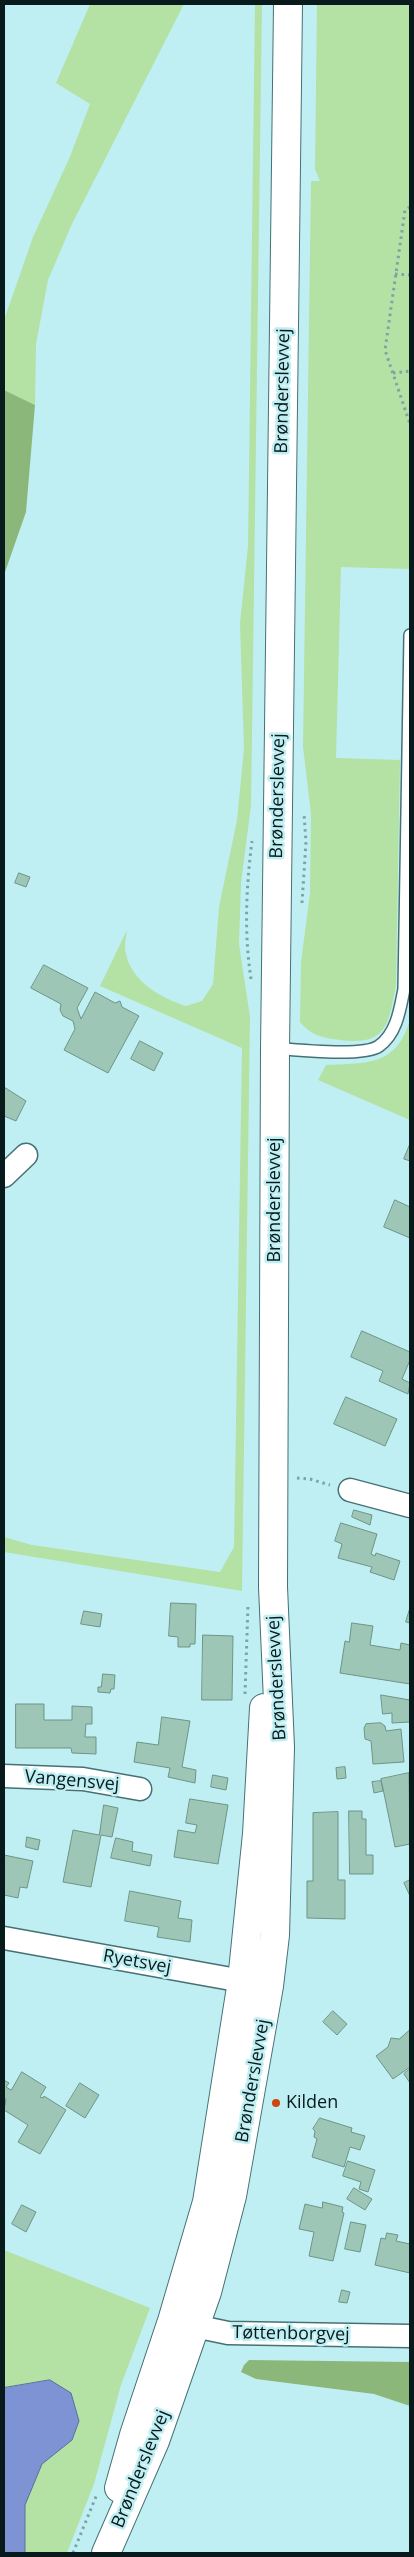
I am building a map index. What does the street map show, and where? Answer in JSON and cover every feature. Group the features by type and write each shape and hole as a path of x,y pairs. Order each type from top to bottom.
{"main road":[{"name":"Brønderslevvej","path":"92,2553 120,2488 134,2435 184,2324 232,2196 270,1986 275,1936 280,1747 273,1587 274,1048 288,4"},
{"name":"Brønderslevvej","path":"106,2553 155,2441 184,2324 207,2202 242,1982 257,1834 260,1752 273,1587"}],"street":[{"path":"4,1176 26,1155"},
{"path":"350,1490 410,1504"},
{"name":"Vangensvej","path":"4,1776 83,1779 140,1789"},
{"name":"Ryetsvej","path":"4,1938 270,1986"},
{"name":"Tøttenborgvej","path":"184,2324 228,2333 410,2336"}],"lane":[{"path":"274,1048 358,1052 379,1046 397,1022 404,989 410,785 410,635"}],"path":[{"path":"410,207 405,210 384,350 410,424"},
{"path":"396,274 410,275"},
{"path":"393,373 410,371"},
{"path":"251,981 245,934 246,884 253,836"},
{"path":"291,1478 310,1479 350,1490"},
{"path":"245,1699 248,1603"},
{"path":"73,2553 100,2486"}],"green space":[{"path":"90,4 184,4 71,226 48,280 36,344 35,405 4,390 4,320 33,237 69,159 90,104 56,83"},
{"path":"255,4 262,4 251,806 241,883 239,944 250,1017 242,1591 4,1552 4,1537 32,1545 220,1572 234,1547 242,1048 100,986 127,930 125,948 129,964 134,973 149,988 186,1006 202,1001 213,984 219,907 237,820 244,749 240,623 248,546"},
{"path":"317,4 410,4 410,569 341,567 336,758 400,760 396,986 390,1012 383,1030 367,1040 356,1041 318,1036 300,1022 301,962 310,893 311,814 303,747 311,181 320,181 315,169"},
{"path":"4,390 35,405 26,512 4,575"},
{"path":"410,1019 410,1120 318,1080 326,1065 368,1062 389,1054 397,1046"},
{"path":"4,2250 150,2308 121,2385 94,2484 67,2553 4,2553"},
{"path":"249,2360 410,2362 410,2406 374,2394 256,2379 241,2372"}],"water":[{"path":"50,2380 71,2393 79,2421 72,2440 42,2464 25,2505 25,2553 4,2553 4,2388"}],"building":[{"path":"19,873 30,877 26,887 15,883"},
{"path":"44,965 88,988 77,1008 81,1019 95,992 115,1003 120,1001 122,1007 139,1016 108,1073 64,1050 75,1029 73,1021 63,1016 60,1010 61,1004 31,988"},
{"path":"140,1041 163,1053 154,1071 131,1059"},
{"path":"4,1087 26,1101 16,1121 4,1116"},
{"path":"410,1144 410,1161 404,1159"},
{"path":"395,1200 410,1207 410,1238 384,1227"},
{"path":"362,1331 410,1352 410,1360 402,1379 410,1383 408,1394 379,1381 383,1371 351,1357"},
{"path":"346,1397 397,1419 385,1446 334,1424"},
{"path":"354,1510 372,1515 370,1525 352,1517"},
{"path":"341,1523 377,1534 371,1554 375,1556 376,1553 400,1561 394,1580 370,1572 372,1567 338,1558 342,1544 335,1541"},
{"path":"171,1603 196,1604 195,1644 190,1644 190,1647 178,1647 178,1637 169,1636"},
{"path":"410,1608 410,1623 406,1622"},
{"path":"84,1611 102,1614 100,1627 81,1624"},
{"path":"352,1623 373,1626 370,1645 400,1650 401,1643 410,1645 410,1684 340,1673 345,1641 349,1642"},
{"path":"203,1635 233,1636 232,1700 202,1700"},
{"path":"103,1674 115,1675 114,1689 111,1689 110,1693 98,1692 98,1687 101,1687"},
{"path":"381,1695 410,1700 410,1722 392,1723 392,1713 383,1714"},
{"path":"16,1704 44,1704 44,1720 72,1720 72,1706 92,1707 92,1724 86,1724 85,1737 96,1737 96,1754 72,1753 71,1748 16,1748"},
{"path":"162,1717 190,1721 182,1767 196,1770 195,1783 168,1777 170,1768 134,1762 137,1742 158,1745"},
{"path":"381,1723 385,1726 386,1731 401,1729 404,1762 373,1764 371,1741 365,1739 364,1728 366,1724"},
{"path":"345,1767 346,1778 337,1779 336,1768"},
{"path":"409,1773 410,1844 395,1847 381,1779"},
{"path":"213,1775 228,1778 226,1790 211,1787"},
{"path":"381,1781 383,1791 374,1793 372,1782"},
{"path":"190,1799 228,1805 218,1864 174,1857 178,1830 195,1833 197,1825 186,1823"},
{"path":"104,1805 118,1808 112,1837 101,1835 91,1887 63,1882 73,1830 99,1835"},
{"path":"349,1811 362,1811 362,1819 366,1819 366,1855 373,1855 373,1874 350,1874"},
{"path":"338,1812 338,1880 345,1880 345,1919 307,1918 307,1881 313,1881 313,1813"},
{"path":"27,1837 40,1840 38,1850 26,1847"},
{"path":"116,1838 133,1842 132,1851 152,1855 150,1866 111,1858"},
{"path":"4,1855 33,1861 27,1888 20,1887 18,1898 4,1895"},
{"path":"410,1880 410,1896 404,1883"},
{"path":"130,1891 181,1901 178,1918 192,1920 190,1942 157,1937 159,1927 125,1921"},
{"path":"333,2011 347,2024 337,2035 323,2022"},
{"path":"410,2030 410,2067 393,2079 376,2056 388,2047 391,2038 399,2039"},
{"path":"410,2069 410,2083 404,2074"},
{"path":"22,2072 46,2087 40,2097 43,2098 44,2096 66,2110 40,2154 18,2142 28,2125 4,2110 6,2099 4,2098 4,2080 9,2083 6,2087 11,2090"},
{"path":"80,2083 99,2095 85,2118 66,2106"},
{"path":"320,2118 352,2128 351,2132 365,2136 360,2150 350,2147 344,2167 312,2157 317,2139 314,2137 315,2131 313,2129"},
{"path":"348,2161 375,2170 368,2192 359,2189 361,2182 343,2176"},
{"path":"354,2188 372,2199 365,2210 347,2199"},
{"path":"323,2202 343,2207 342,2212 344,2213 333,2261 309,2256 314,2232 299,2229 305,2204 322,2208"},
{"path":"22,2205 36,2212 26,2232 12,2224"},
{"path":"351,2222 366,2225 360,2252 345,2249"},
{"path":"387,2233 398,2235 396,2241 410,2244 410,2273 375,2265 381,2238 385,2239"},
{"path":"342,2290 350,2292 347,2303 339,2302"}],"place":[{"name":"Kilden","path":"276,2103"}]}
